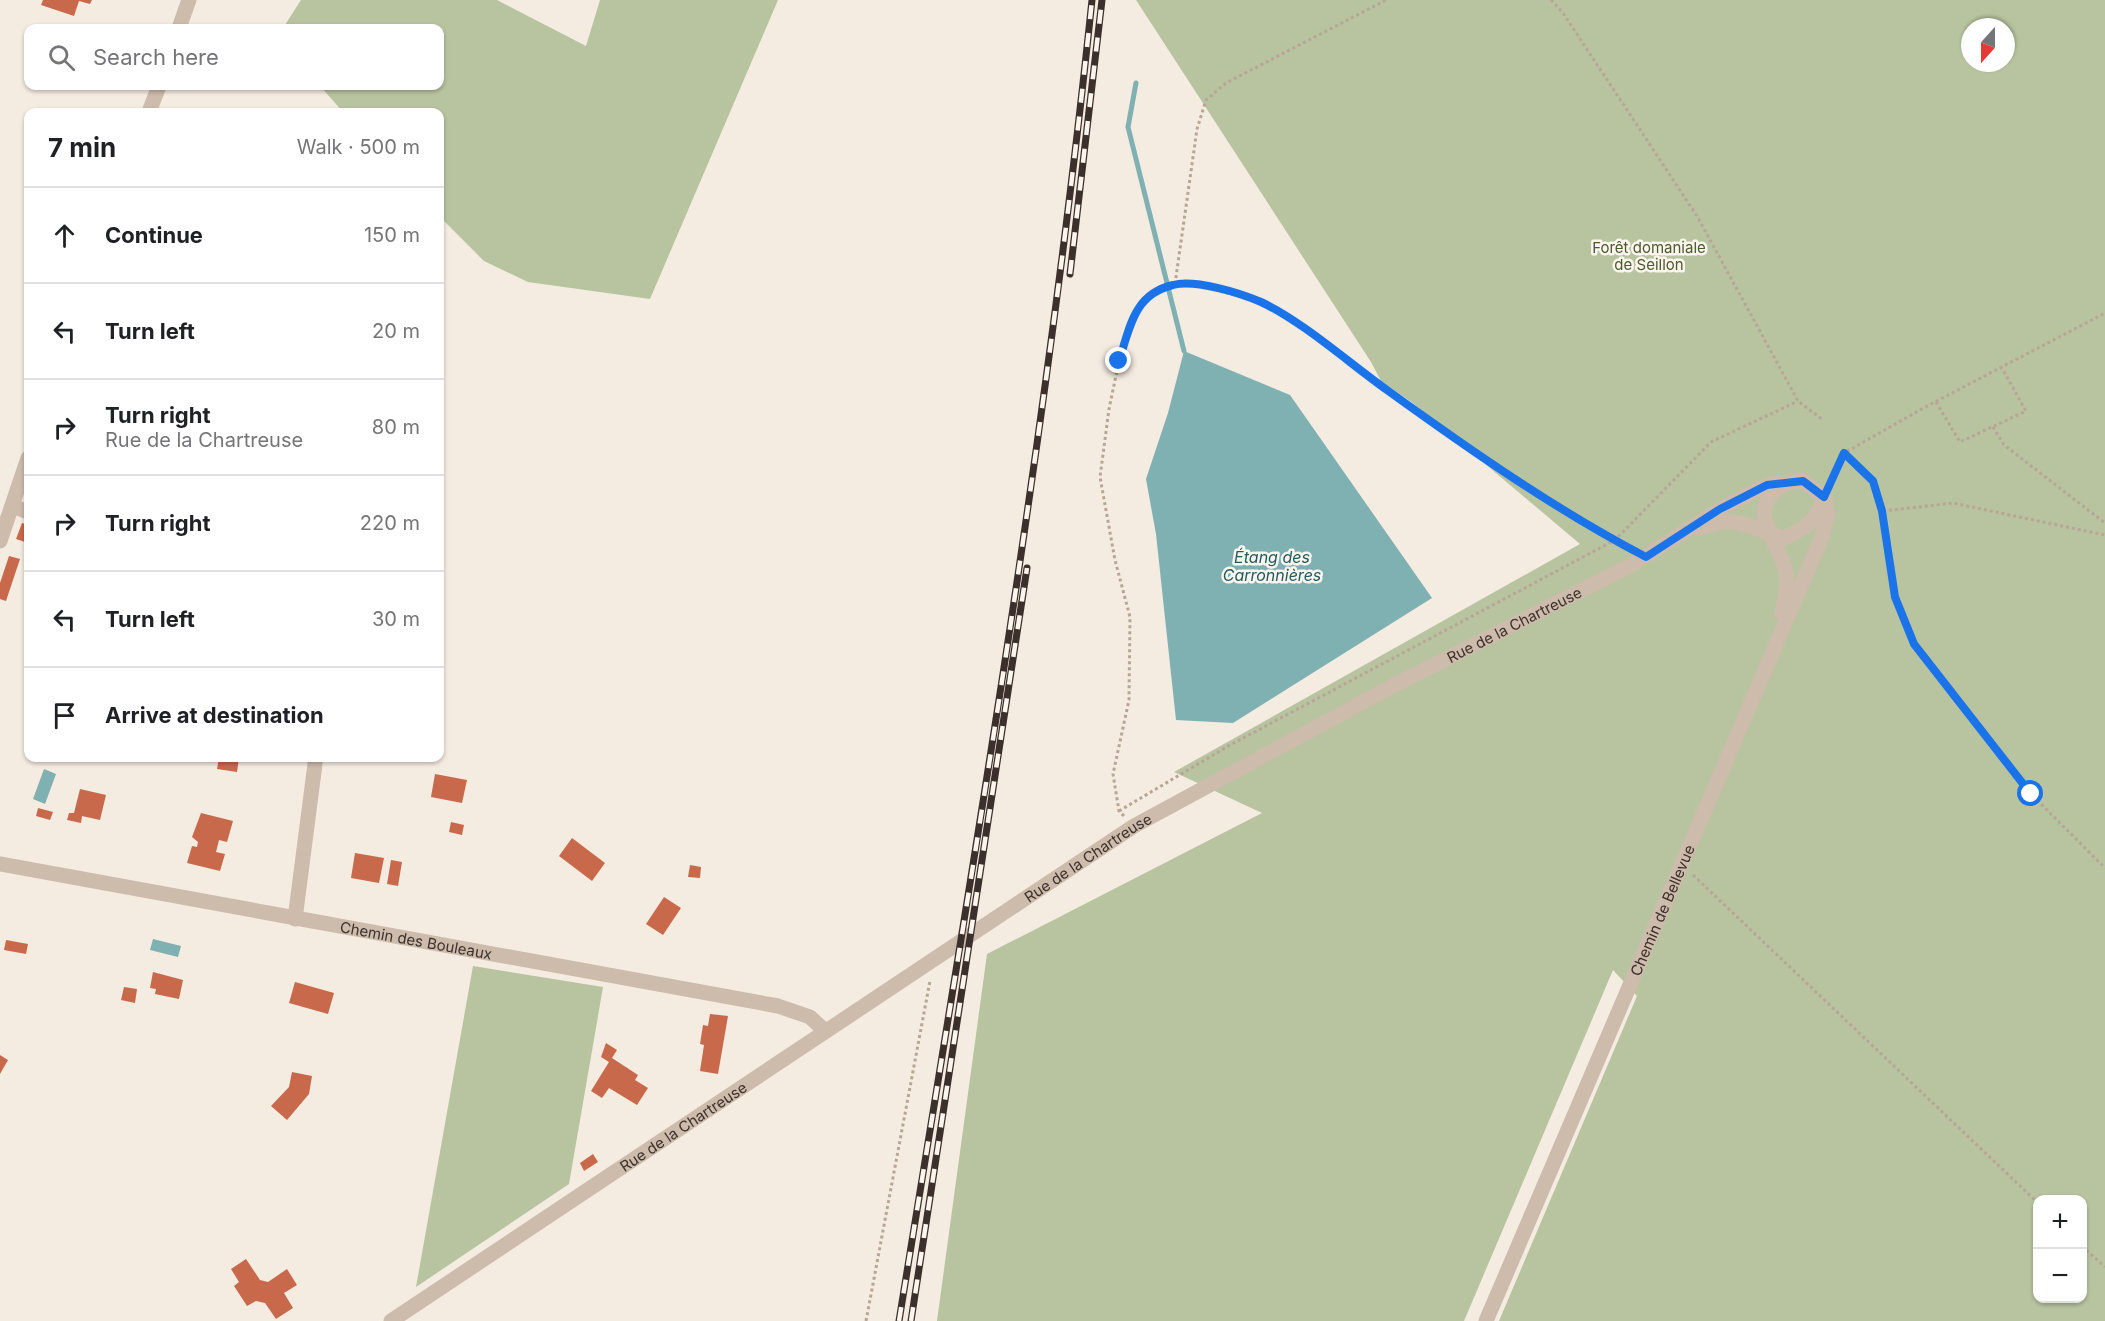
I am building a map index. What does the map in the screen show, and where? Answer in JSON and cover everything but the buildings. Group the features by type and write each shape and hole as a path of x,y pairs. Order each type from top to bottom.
{"street":[{"path":"180,24 189,0"},
{"path":"151,108 157,90"},
{"path":"0,541 24,470"},
{"name":"Rue de la Chartreuse","path":"391,1321 1134,826 1385,690 1646,557 1720,509 1767,485 1803,481 1824,497"},
{"path":"1772,652 1784,606 1787,574 1776,547 1767,533 1763,517 1774,490 1787,482"},
{"path":"1682,534 1711,523 1733,521 1752,524 1767,533 1784,538 1807,528 1818,516 1824,497"},
{"name":"Chemin de Bellevue","path":"1486,1321 1821,539 1828,515 1824,497"},
{"path":"12,506 24,510"},
{"path":"295,919 315,764"},
{"name":"Chemin des Bouleaux","path":"0,864 778,1006 810,1017 825,1031"}],"path":[{"path":"1175,284 1197,129 1206,100 1226,82 1386,0"},
{"path":"1551,0 1570,23 1697,216 1798,401 1823,420"},
{"path":"1134,826 1119,811 1113,774 1129,700 1130,617 1115,560 1100,477 1111,399 1132,318 1145,298 1175,284 1203,286 1262,303 1315,337 1456,440 1646,557"},
{"path":"1824,497 1844,453 2105,314"},
{"path":"1936,402 1960,442 2026,411 2002,367"},
{"path":"1119,811 1230,745 1615,540 1711,442 1798,401"},
{"path":"1993,427 2004,445 2105,523"},
{"path":"1844,453 1873,481 1882,511 1895,597 1914,644 2031,794 2105,868"},
{"path":"1882,511 1953,503 2105,535"},
{"path":"1681,864 2033,1199"},
{"path":"866,1321 934,959"},
{"path":"2085,1249 2105,1267"}],"green space":[{"path":"301,0 497,0 586,46 600,0 778,0 650,299 528,282 484,261 444,221 444,108 339,108 324,90 444,90 444,24 286,24"},
{"name":"Forêt domaniale de Seillon","path":"1136,0 2105,0 2105,1321 1499,1321 1637,996 1613,970 1464,1321 937,1321 987,954 1262,813 1174,772 1580,544 1413,403 1381,381 1371,362"},
{"path":"473,966 603,987 569,1184 416,1287"}],"water":[{"name":"Étang des Carronnières","path":"1184,351 1290,395 1432,598 1233,723 1176,720 1156,534 1146,479 1168,413"},
{"path":"44,769 56,774 45,804 33,799"},
{"path":"153,939 181,946 178,957 150,950"}],"waterway":[{"path":"1136,83 1128,127 1184,351"}],"railway":[{"path":"899,1321 1005,662 1052,332 1092,0"},
{"path":"1070,274 1102,0"},
{"path":"911,1321 1027,568"}],"route":[{"path":"1119,361 1132,318 1145,298 1161,289 1175,284 1203,286 1241,295 1262,303 1315,337 1456,440 1646,557 1720,509 1767,485 1803,481 1824,497 1844,453 1873,481 1882,511 1895,597 1914,644 2031,794"}]}
